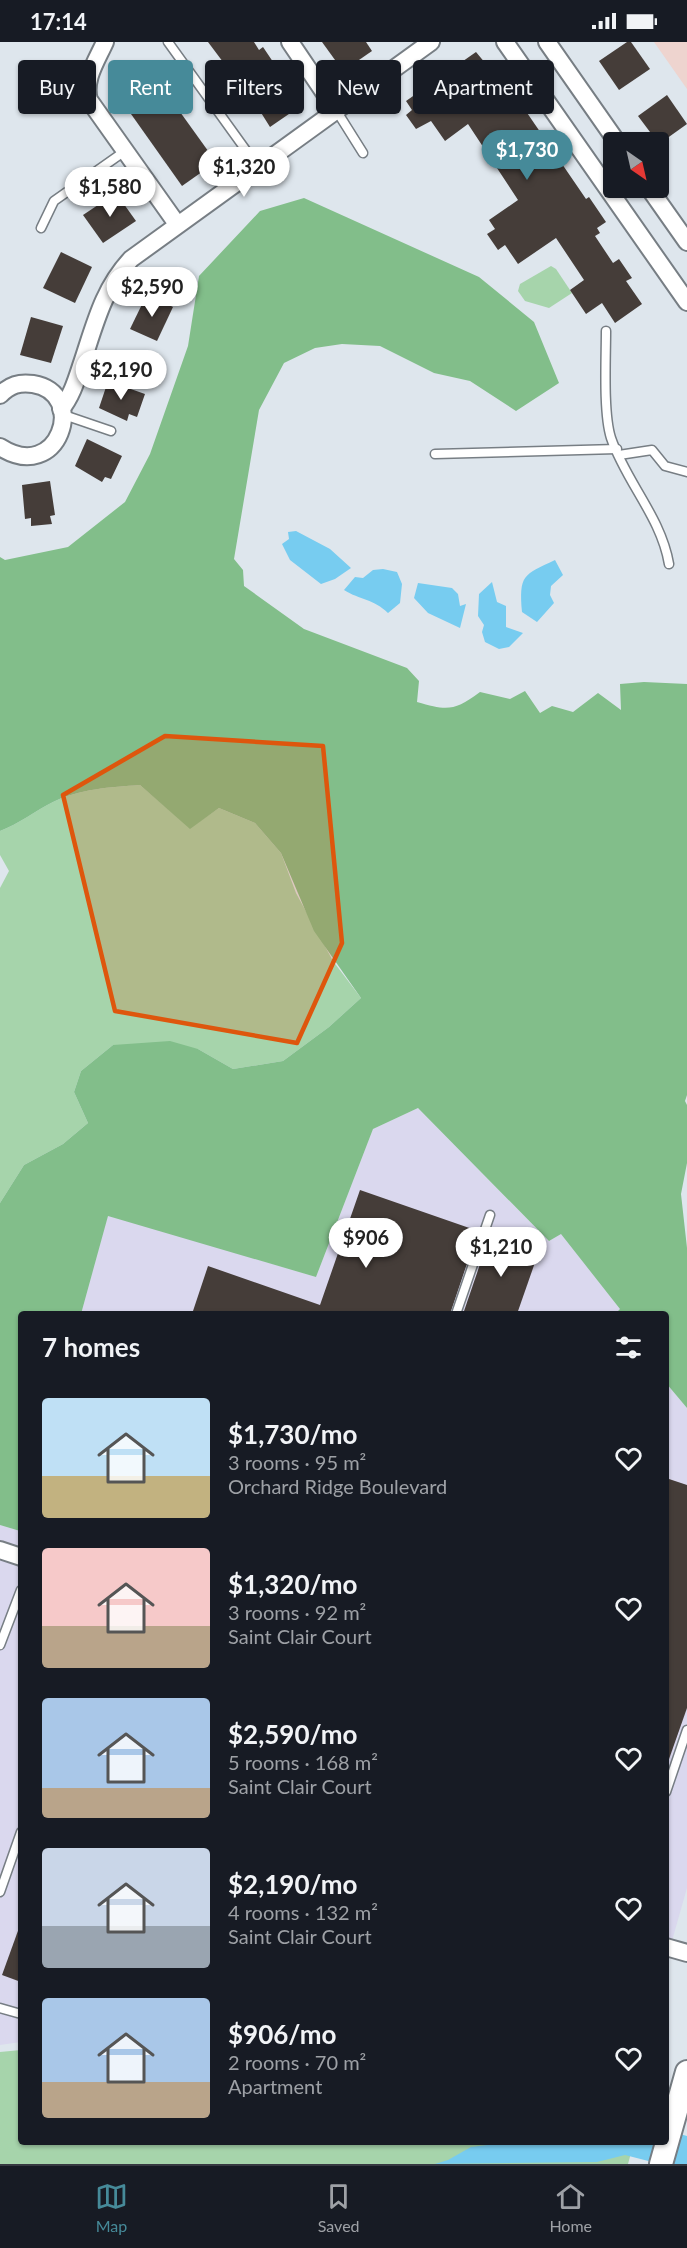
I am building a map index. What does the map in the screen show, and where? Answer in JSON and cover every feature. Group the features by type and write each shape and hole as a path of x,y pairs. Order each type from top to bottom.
{"main road":[{"path":"669,2136 687,2073"},
{"path":"661,2164 666,2145"}],"street":[{"path":"105,42 86,90 93,107 177,224"},
{"path":"290,42 316,80"},
{"path":"505,42 687,302"},
{"path":"547,42 610,132"},
{"path":"401,60 420,45"},
{"path":"0,447 13,455 32,457 52,448 61,433 62,412 77,380 104,297 115,276 177,224 331,114"},
{"path":"656,198 687,242"},
{"path":"0,395 8,387 22,382 42,386 56,396 62,412"},
{"path":"0,1550 18,1556"},
{"path":"669,1948 687,1953"}],"lane":[{"path":"168,42 258,167"},
{"path":"339,114 363,153"},
{"path":"41,228 54,201 125,151"},
{"path":"606,331 606,383 610,436 660,530 669,564"},
{"path":"62,412 111,431"},
{"path":"435,454 651,450 665,466 687,472"},
{"path":"457,1311 490,1215"},
{"path":"1,1640 18,1598"},
{"path":"669,1783 687,1730"},
{"path":"0,1892 18,1841"},
{"path":"0,2008 18,2013"}],"highlighted area":[{"path":"165,736 323,746 342,943 297,1043 115,1011 63,795"}],"shaded area":[{"path":"654,42 687,42 687,89"},
{"path":"418,1108 549,1241 561,1233 621,1310 82,1311 108,1215 316,1277 373,1129"},
{"path":"669,1387 687,1408 687,1888 669,1951"},
{"path":"0,1525 18,1530 18,2042 0,2045"}],"green space":[{"path":"304,198 479,277 534,322 559,383 516,411 470,381 434,373 380,346 342,344 315,348 284,363 259,410 234,559 243,570 244,586 304,629 407,668 419,681 417,702 436,707 457,706 480,692 510,699 525,691 540,713 552,706 573,712 598,693 621,710 620,684 644,682 687,684 687,1095 685,1101 687,1105 687,1163 681,1194 687,1248 687,1408 669,1387 669,1311 618,1311 620,1309 561,1234 549,1241 418,1108 373,1129 316,1277 108,1216 82,1311 18,1311 18,1530 0,1525 0,1203 24,1165 63,1144 88,1123 74,1092 81,1071 113,1045 170,1041 198,1049 233,1069 283,1061 329,1027 361,998 314,931 281,853 255,823 219,808 190,829 140,785 73,794 53,802 0,831 0,557 5,560 68,547 125,502 150,454 188,346 199,276 260,211"},
{"path":"551,266 556,269 572,293 549,308 525,301 518,291 520,284"},
{"path":"140,785 190,828 219,808 255,823 281,853 296,893 333,961 361,998 329,1027 283,1061 233,1069 198,1049 113,1045 81,1071 74,1092 88,1123 63,1144 24,1165 0,1203 0,888 9,871 0,855 0,831 53,802 73,794"},
{"path":"18,2050 18,2145 633,2145 628,2164 0,2164 0,2052"}],"water":[{"path":"296,531 330,549 351,568 335,579 321,584 290,560 282,544 289,539 288,532"},
{"path":"555,560 563,575 551,586 550,595 554,603 537,622 522,612 523,583 530,573"},
{"path":"383,569 397,572 402,584 400,603 388,613 377,605 344,590 355,577 363,578 373,570"},
{"path":"492,582 497,602 506,606 506,627 523,633 509,647 499,649 485,642 482,632 484,625 478,616 479,594"},
{"path":"418,583 452,588 458,594 460,606 466,604 460,628 428,613 414,598"},
{"path":"669,2131 687,2136 687,2164 660,2164 625,2155 597,2162 435,2164 448,2160 471,2147 488,2145 669,2145"}],"building":[{"path":"208,42 254,42 259,50 263,47 272,60 222,60"},
{"path":"322,42 366,42 372,51 359,60 335,60"},
{"path":"627,42 631,42 650,69 619,90 599,61"},
{"path":"476,52 483,60 465,60"},
{"path":"667,95 687,124 669,137 669,132 650,132 638,116"},
{"path":"413,96 413,114 528,114 586,199 589,197 606,222 597,228 600,233 595,236 613,263 619,259 632,278 626,281 642,304 615,323 602,303 586,314 570,290 584,280 556,238 518,264 505,245 498,250 487,234 495,229 489,220 518,200 468,124 445,141 431,121 416,129 406,115 412,110 406,101"},
{"path":"131,114 182,114 216,162 182,186"},
{"path":"262,114 289,114 270,127"},
{"path":"116,193 136,221 103,243 83,215"},
{"path":"61,252 92,267 75,303 43,288"},
{"path":"147,294 173,307 157,341 130,329"},
{"path":"31,317 63,326 51,363 20,355"},
{"path":"108,381 145,394 137,417 129,414 127,421 99,408"},
{"path":"87,439 122,456 111,479 105,477 102,482 75,466"},
{"path":"50,481 55,515 50,516 52,524 31,526 31,518 25,519 22,485"},
{"path":"360,1190 478,1231 451,1311 193,1311 208,1266 320,1305"},
{"path":"490,1235 539,1251 518,1311 464,1311"},
{"path":"669,1479 687,1485 687,1708 669,1759"},
{"path":"18,1931 18,1981 2,1975"}]}
